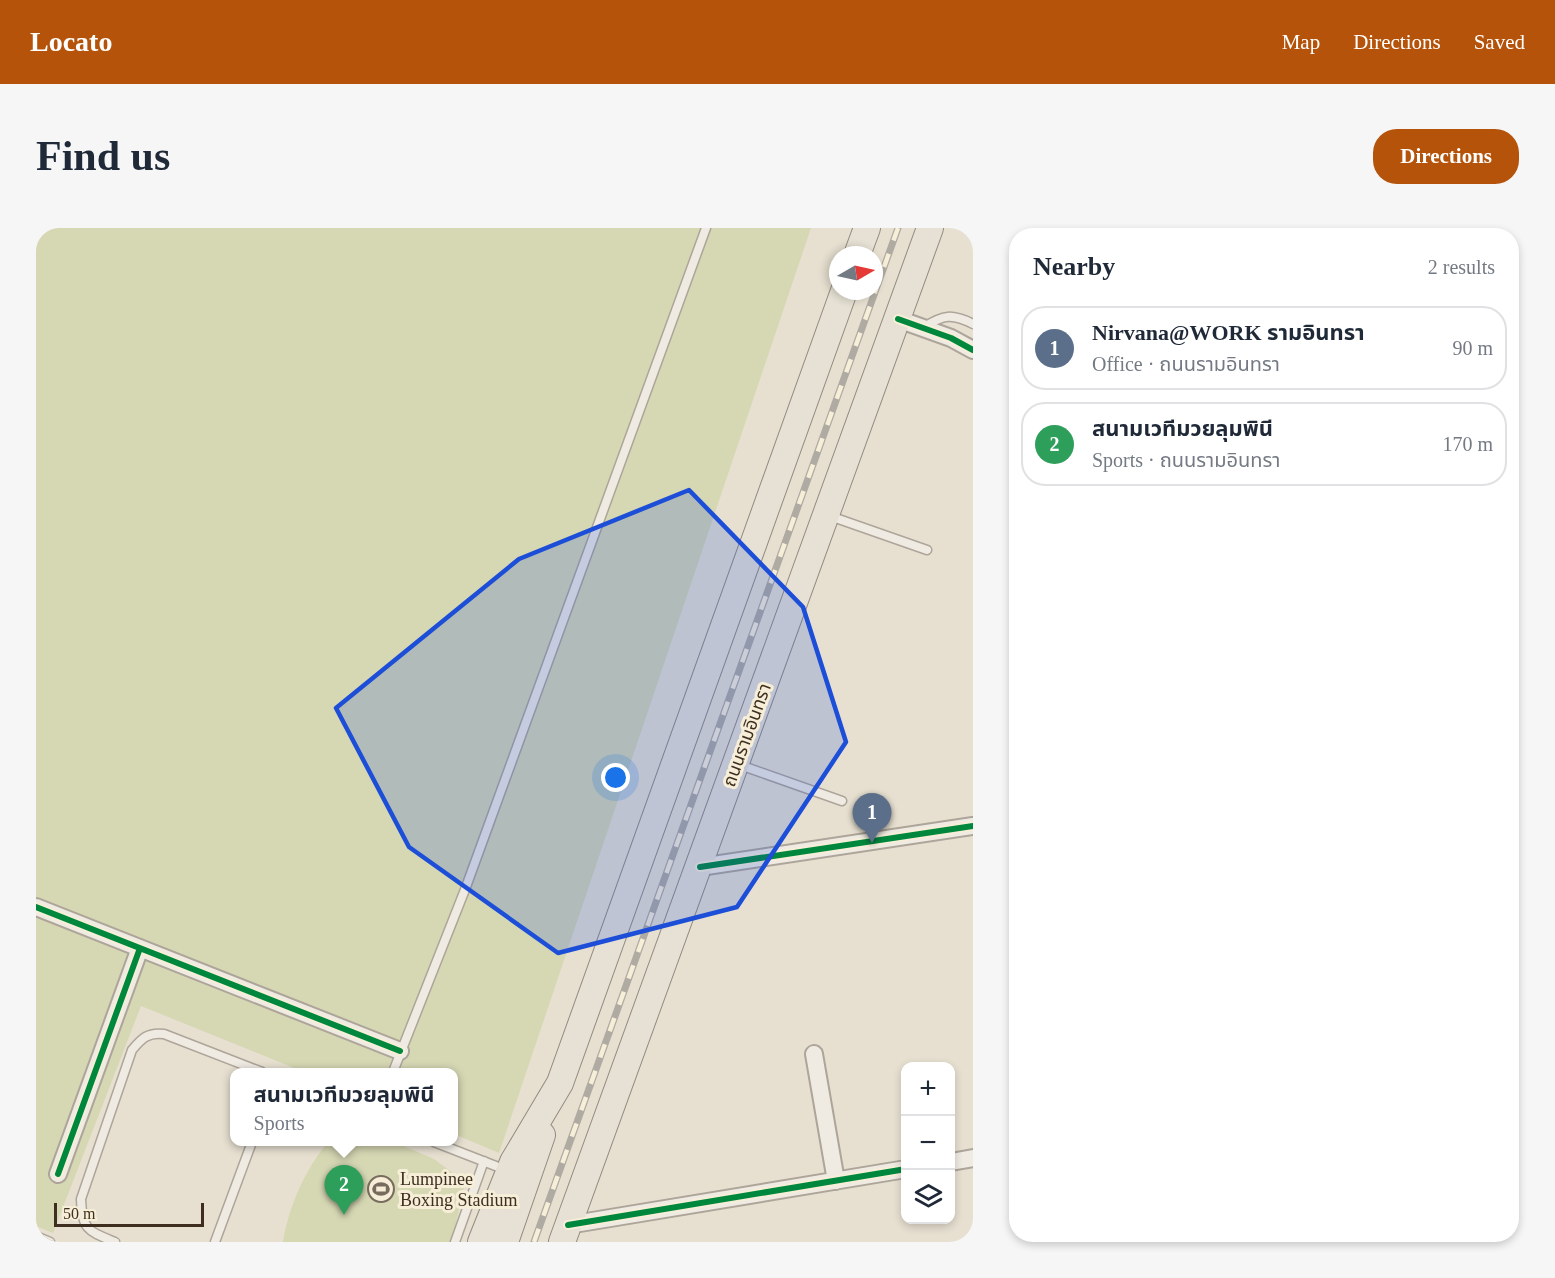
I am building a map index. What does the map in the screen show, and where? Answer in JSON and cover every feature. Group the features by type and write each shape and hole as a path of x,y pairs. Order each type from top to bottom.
{"main road":[{"path":"860,246 867,228"},
{"name":"ถนนรามอินทรา","path":"565,1234 930,228"},
{"path":"505,1242 841,300"},
{"path":"481,1242 509,1171 560,1083"}],"street":[{"path":"898,319 923,327 973,350"},
{"path":"700,867 973,826"},
{"path":"36,907 400,1051"},
{"path":"58,1174 140,948"},
{"path":"814,1054 836,1181"},
{"path":"955,1161 973,1158"},
{"path":"565,1234 901,1170"}],"lane":[{"path":"394,1068 466,887 706,228"},
{"path":"923,327 948,315 958,316 973,324"},
{"path":"827,515 927,550"},
{"path":"737,764 842,801"},
{"path":"115,1242 93,1233 84,1225 81,1199 132,1050 140,1039 152,1033 164,1034 252,1068"},
{"path":"214,1242 250,1146"},
{"path":"445,1146 509,1171"},
{"path":"455,1242 484,1161"},
{"path":"36,1236 50,1242"}],"highlighted area":[{"path":"689,490 803,607 846,742 737,907 558,953 409,847 336,708 519,559"}],"green space":[{"path":"36,228 811,228 499,1153 458,1136 458,1068 294,1068 141,1006 53,1233 36,1226"},
{"name":"Lumpinee Boxing Stadium","path":"325,1146 403,1146 434,1159 465,1182 452,1242 283,1242 294,1201"}],"railway":[{"path":"534,1242 898,228"}],"cycle path":[{"path":"898,319 951,338 973,350"},
{"path":"700,867 973,826"},
{"path":"36,907 400,1051"},
{"path":"58,1174 140,948"},
{"path":"568,1225 901,1170"}],"place":[{"name":"Nirvana@WORK รามอินทรา","path":"872,843"},
{"name":"Lumpinee Boxing Stadium","path":"381,1189"},
{"name":"สนามเวทีมวยลุมพินี","path":"344,1215"}]}
